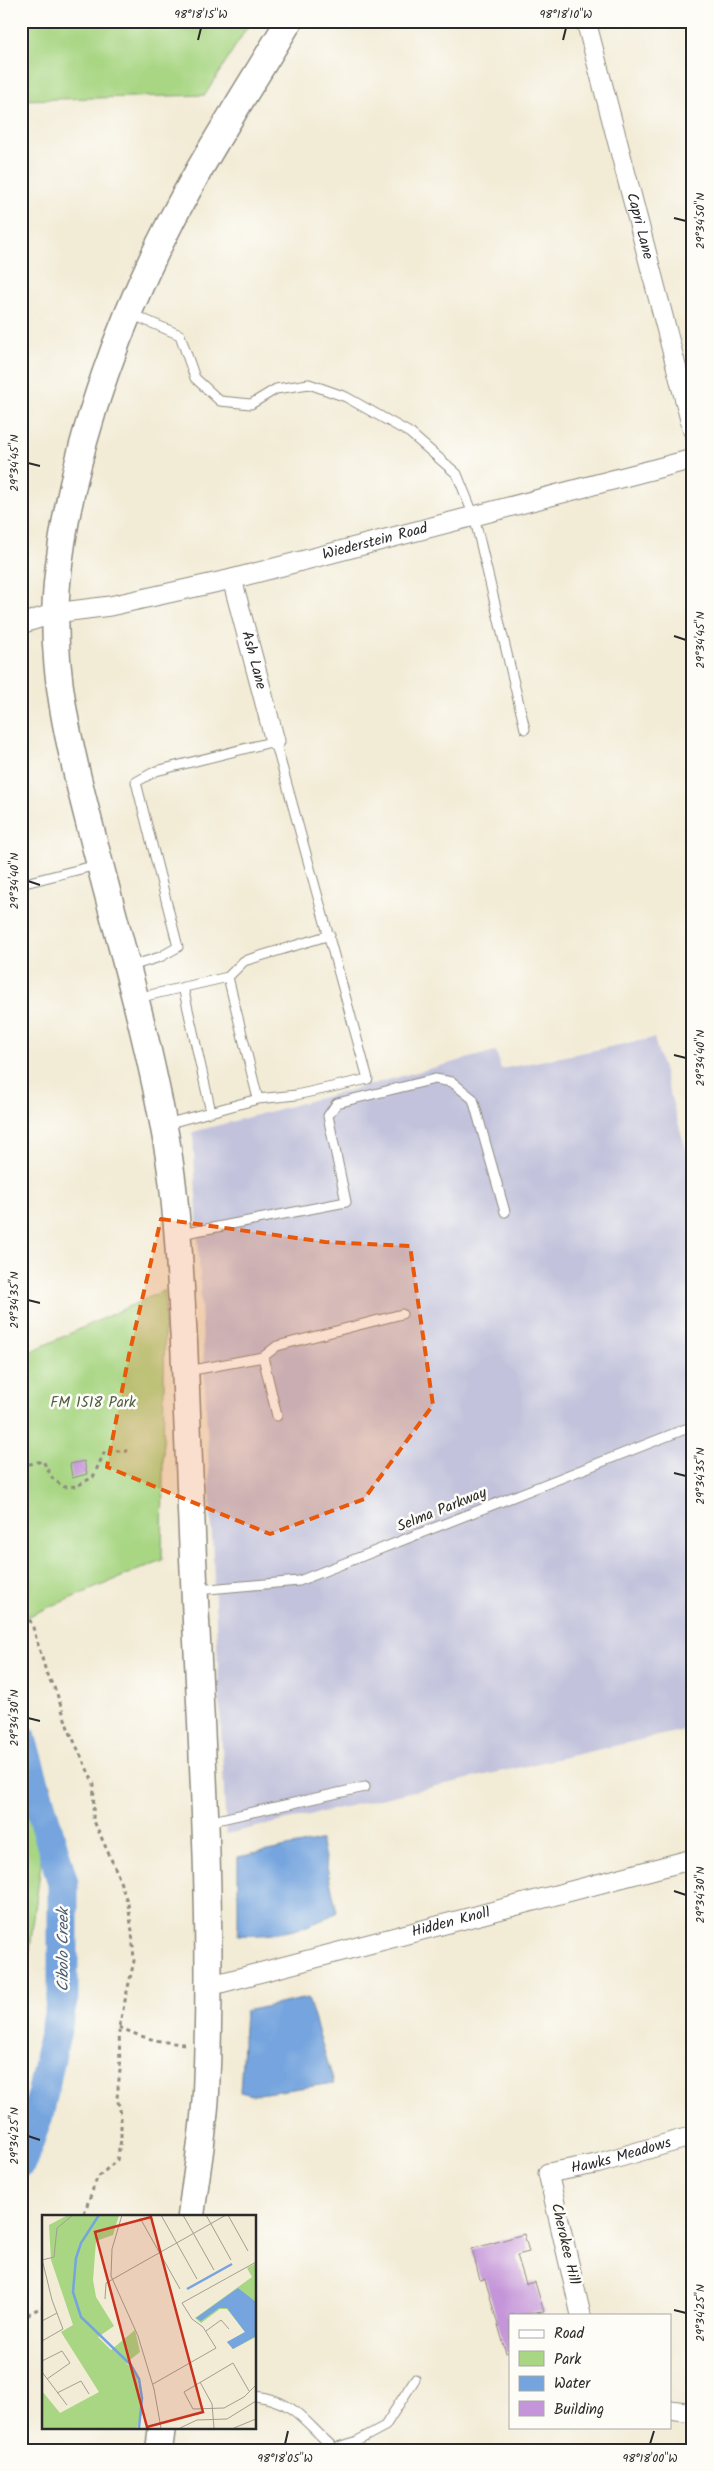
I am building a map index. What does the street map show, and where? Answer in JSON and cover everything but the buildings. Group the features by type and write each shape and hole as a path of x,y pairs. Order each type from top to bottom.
{"main road":[{"path":"191,2215 206,2100 209,1986 205,1823 186,1371 178,1235 163,1125 63,708 55,613 64,534 80,453 130,313 193,180 289,21"},
{"path":"159,2450 162,2428"}],"street":[{"name":"Capri Lane","path":"586,21 693,432"},
{"name":"Wiederstein Road","path":"21,624 55,613 110,606 232,579 693,459"},
{"name":"Ash Lane","path":"232,579 275,741"},
{"name":"Hidden Knoll","path":"209,1986 693,1860"},
{"name":"Hawks Meadows","path":"548,2173 596,2164 693,2136"},
{"name":"Cherokee Hill","path":"548,2173 581,2314"},
{"path":"672,2410 693,2412"}],"lane":[{"path":"130,313 180,335 195,378 220,401 250,404 276,389 309,384 346,397 410,433 457,474 474,516 525,729"},
{"path":"126,968 160,957 178,947 136,782 156,771 275,741 330,935 368,1079 296,1094 258,1099 163,1125"},
{"path":"21,884 100,865"},
{"path":"134,998 228,977 244,961 330,935"},
{"path":"228,977 258,1099"},
{"path":"183,987 211,1112"},
{"path":"178,1235 346,1202 328,1116 337,1103 435,1079 452,1082 473,1099 505,1212"},
{"path":"186,1371 263,1357 277,1346 402,1314"},
{"path":"263,1357 277,1416"},
{"name":"Selma Parkway","path":"195,1590 299,1581 693,1426"},
{"path":"205,1823 365,1787"},
{"path":"256,2396 273,2398 301,2414 314,2432 334,2448 355,2442 385,2426 416,2379"}],"path":[{"path":"21,1466 43,1461 53,1479 64,1487 77,1486 93,1477 104,1451 128,1450"},
{"path":"21,1606 32,1624 47,1675 56,1691 68,1728 94,1784 93,1819 116,1870 128,1904 134,1960 119,2026 120,2070 118,2098 121,2114 119,2153 117,2160 97,2178 83,2215"},
{"path":"119,2026 146,2039 165,2044 207,2044"},
{"path":"21,2330 30,2313 42,2307"}],"highlighted area":[{"path":"161,1219 325,1242 410,1246 433,1405 364,1499 270,1534 107,1467 129,1355"}],"shaded area":[{"path":"654,1038 693,1174 693,1728 226,1834 193,1132 496,1051 501,1069"}],"green space":[{"path":"21,21 251,21 205,95 21,100"},
{"name":"FM 1518 Park","path":"165,1290 162,1560 21,1619 21,1356"},
{"path":"21,1740 51,1785 21,2019"}],"water":[{"path":"321,1840 337,1912 302,1928 264,1935 238,1935 238,1857"},
{"path":"308,1998 334,2083 252,2095 240,2092 245,2011"}],"waterway":[{"name":"Cibolo Creek","path":"21,1739 63,1883 63,1996 38,2115 21,2162"}]}
